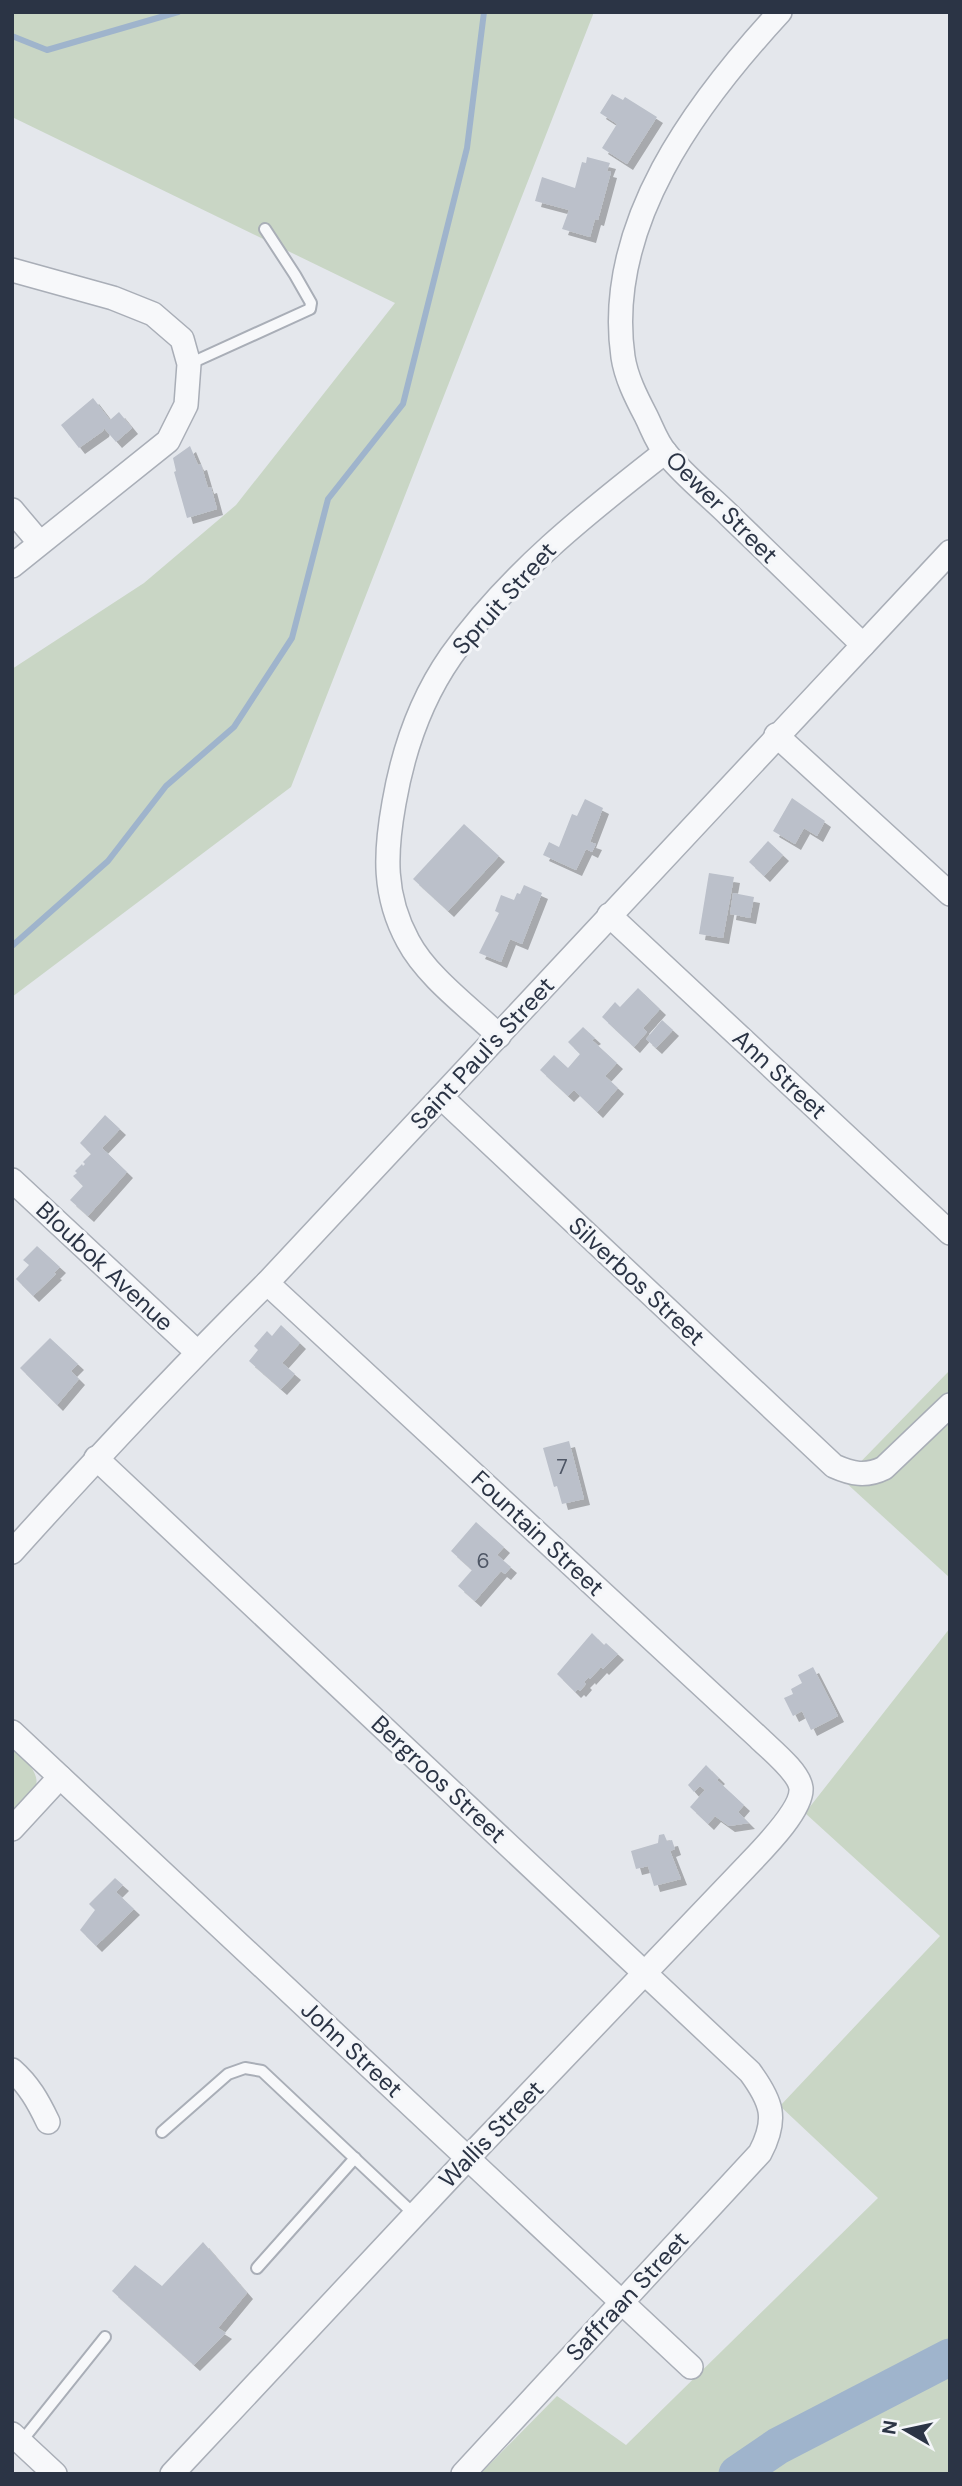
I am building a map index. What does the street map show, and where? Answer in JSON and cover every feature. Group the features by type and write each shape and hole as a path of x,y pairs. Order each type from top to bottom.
{"street":[{"name":"Oewer Street","path":"780,12 700,111 668,160 647,200 633,234 625,275 621,310 623,359 634,393 664,452 863,645"},
{"path":"12,270 113,299 153,314 182,339 189,365 186,405 168,440 12,566"},
{"name":"Spruit Street","path":"499,1036 427,968 409,944 400,926 389,885 386,843 398,779 427,697 450,657 472,629 557,539 664,452"},
{"path":"12,510 39,542"},
{"name":"Saint Paul's Street","path":"12,1552 96,1458 267,1283 776,735 950,552"},
{"path":"776,735 950,894"},
{"name":"Ann Street","path":"609,915 950,1233"},
{"name":"Silverbos Street","path":"441,1097 834,1466 849,1472 875,1472 884,1468 950,1405"},
{"name":"Bloubok Avenue","path":"12,1180 197,1352"},
{"name":"Fountain Street","path":"267,1283 759,1738 780,1758 801,1789"},
{"name":"Bergroos Street","path":"96,1458 750,2072 765,2092 771,2108"},
{"name":"John Street","path":"12,1732 691,2367"},
{"path":"12,1829 60,1777"},
{"name":"Wallis Street","path":"172,2474 468,2158 746,1868 785,1822 798,1802 801,1789"},
{"path":"12,2070 26,2082 48,2122"},
{"name":"Saffraan Street","path":"463,2474 760,2153 771,2125 771,2108"},
{"path":"17,2438 55,2474"}],"lane":[{"path":"189,365 310,309 311,303 265,229"},
{"path":"162,2132 228,2074 253,2068 269,2075 415,2215"},
{"path":"257,2268 355,2158"},
{"path":"17,2438 105,2337"}],"green space":[{"path":"12,12 594,12 291,787 12,997 12,669 144,583 236,505 395,303 12,117"},
{"path":"950,1370 950,1578 843,1480"},
{"path":"950,1628 950,2474 480,2474 557,2396 626,2445 878,2198 780,2106 940,1936 805,1813"},
{"path":"12,1747 32,1768 36,1784 29,1800 12,1822"}],"building":[{"path":"612,94 623,100 625,97 657,117 627,164 602,148 617,124 600,113"},
{"path":"587,157 610,163 607,171 611,172 598,220 595,219 590,237 562,229 569,210 535,201 542,177 575,188 582,162 586,163"},
{"path":"93,398 110,420 119,412 132,428 116,442 104,428 79,448 61,425"},
{"path":"190,446 198,465 201,464 208,488 211,487 217,509 187,518 174,472 173,458"},
{"path":"792,798 825,821 817,836 804,828 795,844 773,831"},
{"path":"585,799 603,808 590,842 596,844 592,852 586,849 576,870 543,855 549,842 559,847 572,814 577,816"},
{"path":"464,824 499,856 448,911 413,879"},
{"path":"768,841 783,855 764,876 749,862"},
{"path":"709,873 734,877 723,938 699,934"},
{"path":"524,885 542,893 522,944 510,939 501,962 479,953 499,913 495,911 501,895 514,900"},
{"path":"733,893 754,897 750,918 730,914"},
{"path":"638,988 660,1009 643,1028 647,1032 634,1047 602,1017 615,1002 620,1007"},
{"path":"662,1020 673,1030 656,1048 646,1039"},
{"path":"583,1027 595,1038 592,1040 617,1063 605,1076 618,1088 597,1112 574,1090 568,1096 540,1070 554,1055 568,1068 580,1054 568,1042"},
{"path":"105,1115 120,1129 102,1148 127,1172 88,1216 70,1200 83,1186 73,1176 91,1154 80,1143"},
{"path":"37,1246 60,1267 33,1296 16,1279 29,1265 23,1260"},
{"path":"281,1325 300,1343 282,1363 295,1374 281,1389 249,1361 258,1350 254,1346 267,1331 272,1336"},
{"path":"50,1338 78,1364 71,1371 79,1379 57,1405 20,1368"},
{"path":"569,1441 584,1499 562,1504 557,1486 554,1487 543,1448"},
{"path":"476,1522 504,1547 497,1555 511,1567 505,1574 501,1571 475,1601 458,1586 472,1570 451,1551"},
{"path":"592,1633 618,1654 603,1669 601,1667 590,1679 589,1677 580,1691 578,1689 575,1692 557,1674"},
{"path":"813,1667 838,1716 811,1730 802,1711 793,1716 784,1698 793,1694 791,1689 802,1683 798,1675"},
{"path":"706,1765 719,1778 717,1780 744,1805 738,1812 749,1823 729,1826 715,1816 708,1824 690,1807 705,1790 700,1786 694,1792 688,1785"},
{"path":"664,1834 667,1841 672,1840 675,1849 670,1851 681,1879 654,1886 648,1866 636,1869 631,1851 658,1843 659,1835"},
{"path":"115,1878 123,1885 116,1892 134,1909 96,1946 80,1930 95,1910 89,1904"},
{"path":"203,2242 247,2293 218,2328 226,2333 194,2365 112,2291 135,2265 162,2286"}],"waterway":[{"path":"12,36 47,50 178,12"},
{"path":"12,946 108,861 166,786 234,727 292,638 328,499 403,404 467,148 484,12"},
{"path":"737,2474 778,2446 950,2357"}]}
